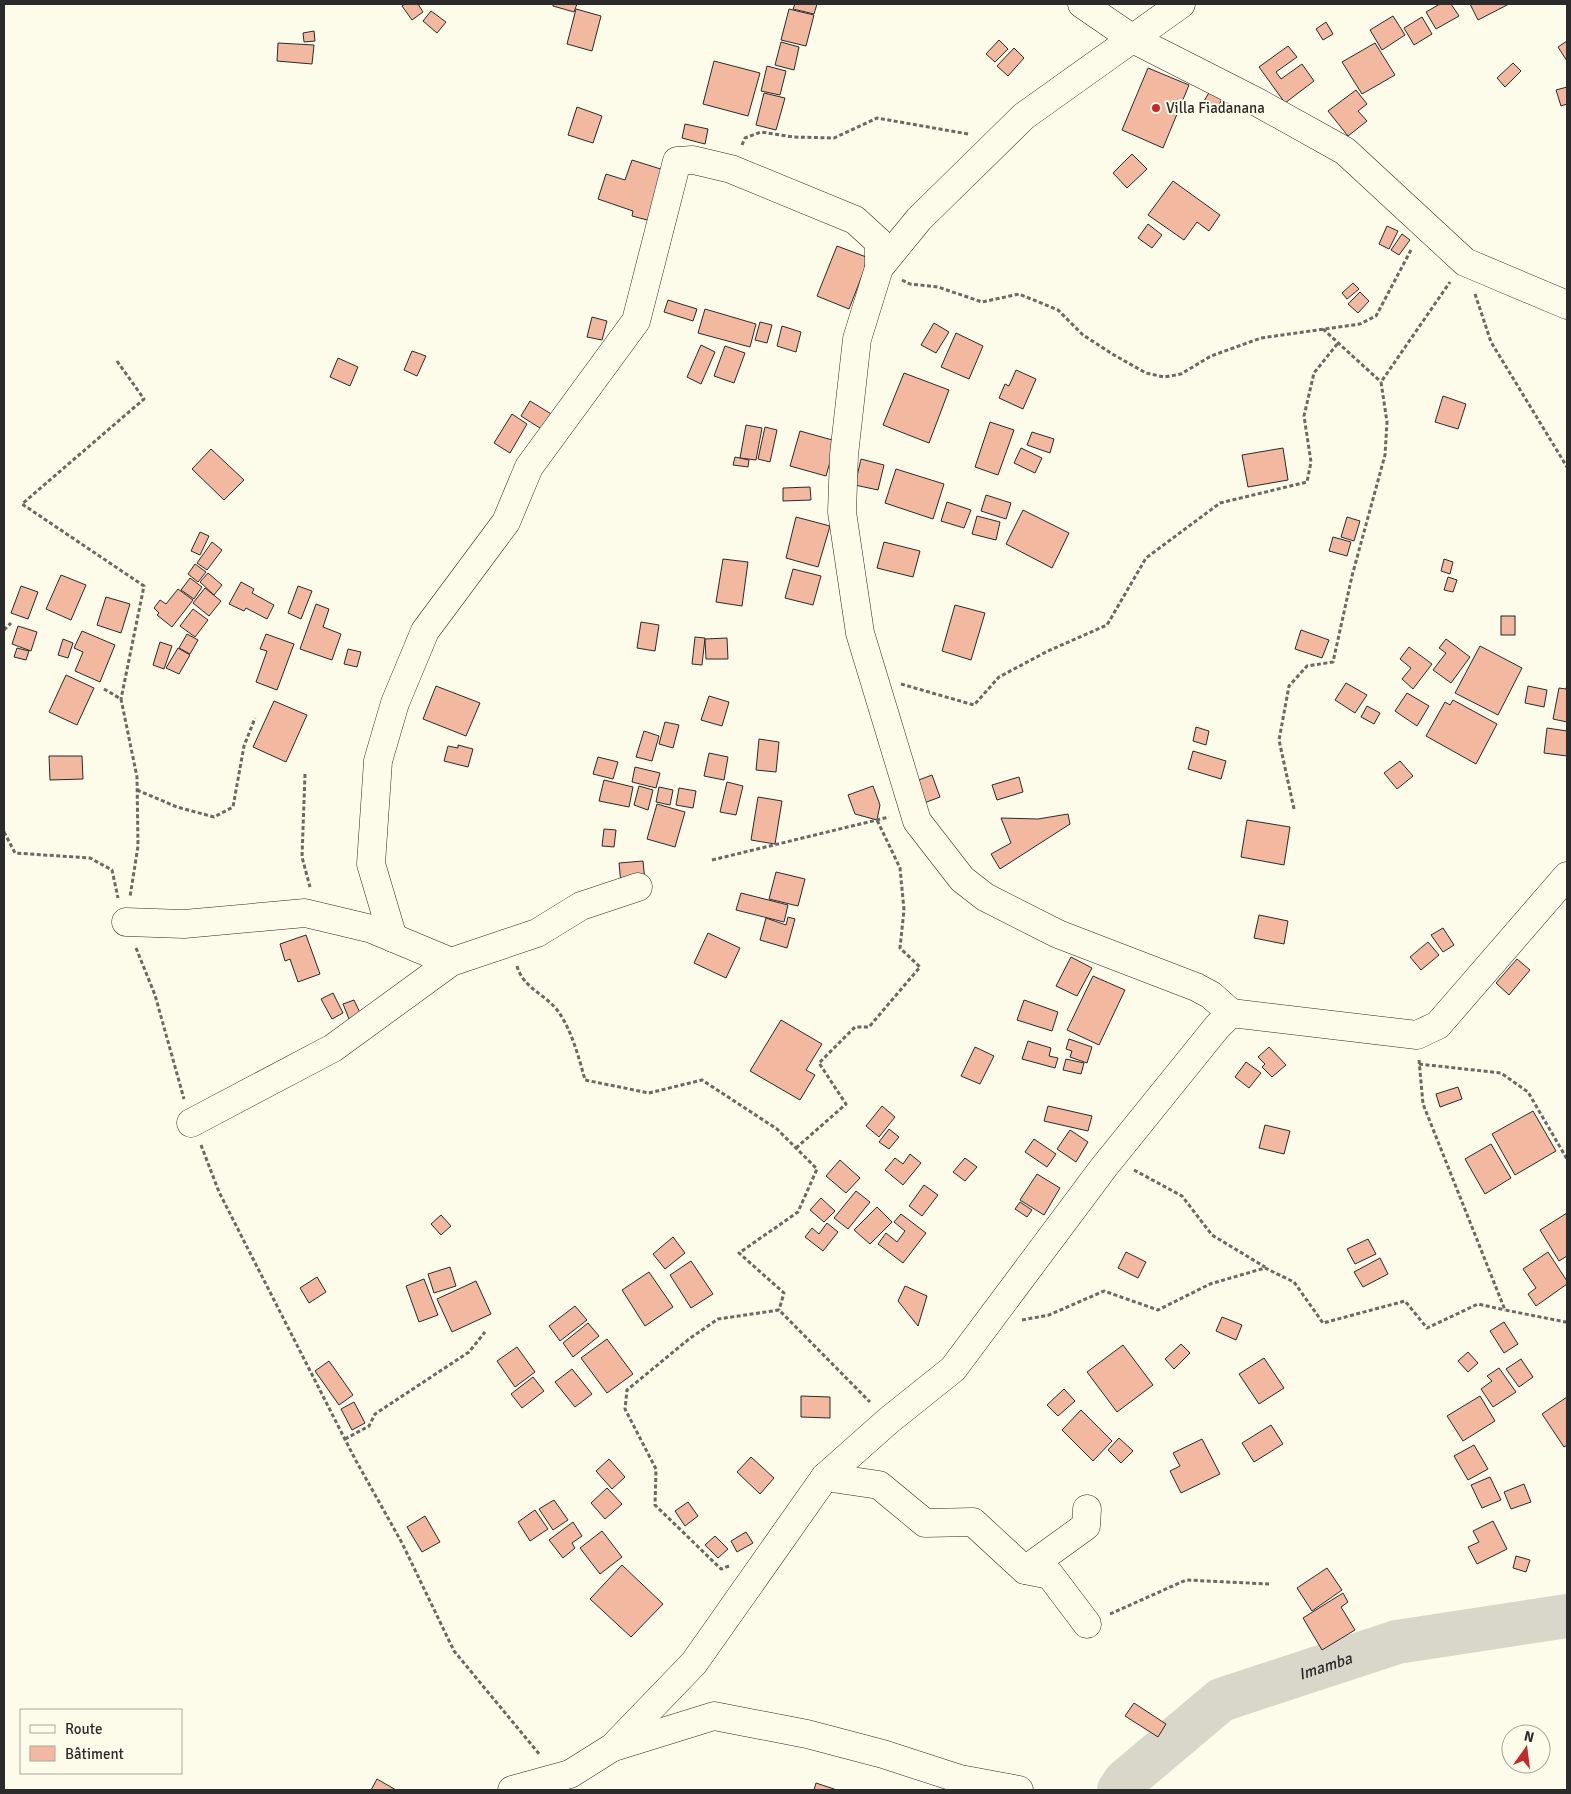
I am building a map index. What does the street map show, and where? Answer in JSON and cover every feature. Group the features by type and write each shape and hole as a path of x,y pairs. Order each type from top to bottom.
{"street":[{"path":"1082,4 1133,39 1257,102 1345,151 1465,262 1567,305"},
{"path":"879,268 919,219 1024,116 1181,4"},
{"path":"393,938 371,864 378,761 395,703 425,631 506,522 529,467 636,321 677,161 693,160 731,169 855,220 879,242 879,268 857,339 844,455 842,512 860,633 916,822 962,879 985,897 1058,934 1196,987 1211,995 1231,1013 1417,1035 1438,1025 1567,876"},
{"path":"191,1123 333,1048 451,962 537,933 581,906 638,887"},
{"path":"126,922 184,924 305,913 372,929 451,962"},
{"path":"512,1790 570,1774 613,1747 694,1663 826,1477 888,1420 953,1369 1112,1158 1217,1027 1231,1013"},
{"path":"826,1477 879,1485 925,1523 973,1522 1024,1570 1050,1575 1087,1624"},
{"path":"1024,1570 1086,1526 1087,1510"},
{"path":"613,1747 714,1716 807,1734 883,1754 960,1780 1019,1790"}],"path":[{"path":"731,169 745,138 761,132 793,137 834,138 878,118 1001,138"},
{"path":"879,268 910,284 938,287 982,302 1019,294 1058,310 1083,335 1114,355 1146,372 1164,377 1181,374 1211,356 1261,338 1360,324 1376,316 1413,246"},
{"path":"1381,382 1465,262"},
{"path":"1465,262 1491,342 1567,467"},
{"path":"1294,809 1279,740 1289,686 1307,666 1333,662 1352,576 1385,455 1387,422 1381,382 1322,328"},
{"path":"873,676 974,705 1000,678 1048,651 1107,626 1146,558 1220,503 1307,482 1311,462 1304,416 1314,373 1338,343"},
{"path":"116,361 144,399 22,504 144,586 121,700 137,777 138,846 126,922"},
{"path":"4,630 11,623"},
{"path":"104,689 121,700"},
{"path":"137,790 177,807 214,817 233,807 244,746 256,718"},
{"path":"305,774 302,857 318,917"},
{"path":"712,860 914,812"},
{"path":"796,1148 846,1104 819,1063 856,1027 869,1027 920,968 900,948 904,910 900,868 877,820"},
{"path":"4,832 15,853 90,858 112,870 120,907 155,995 191,1123 219,1192 345,1439 402,1543 454,1651 558,1777"},
{"path":"510,942 520,977 558,1011 575,1048 586,1080 649,1093 702,1080 777,1129 817,1169 798,1212 739,1253 784,1293 779,1310"},
{"path":"1417,1035 1422,1104 1505,1310"},
{"path":"1420,1064 1501,1073 1528,1092 1567,1159"},
{"path":"1112,1158 1182,1196 1212,1235 1265,1268 1294,1282 1322,1323 1405,1301 1427,1328 1478,1304 1566,1322 1567,1320"},
{"path":"984,1327 1049,1315 1104,1291 1158,1310 1210,1284 1265,1268"},
{"path":"779,1310 888,1420"},
{"path":"773,1553 721,1568 655,1505 656,1469 625,1408 627,1390 689,1339 718,1319 779,1310"},
{"path":"345,1439 369,1426 375,1414 470,1352 485,1332"},
{"path":"1087,1624 1186,1580 1269,1584"}],"building":[{"path":"405,4 418,4 423,12 412,20 402,6"},
{"path":"553,4 577,4 574,12 553,6"},
{"path":"795,4 817,4 814,14 793,9"},
{"path":"1440,4 1451,4 1459,16 1436,29 1426,12"},
{"path":"1470,4 1509,4 1478,20"},
{"path":"576,9 601,16 592,51 567,44"},
{"path":"789,9 814,15 806,46 781,40"},
{"path":"431,11 446,22 437,33 423,21"},
{"path":"1393,16 1405,35 1382,50 1370,30"},
{"path":"1422,17 1432,34 1414,45 1404,28"},
{"path":"1326,22 1333,34 1323,40 1316,29"},
{"path":"314,31 315,41 304,42 303,33"},
{"path":"999,40 1008,49 995,62 986,54"},
{"path":"1567,41 1567,61 1558,47"},
{"path":"781,42 799,47 794,70 775,65"},
{"path":"278,43 314,45 312,64 277,61"},
{"path":"1375,43 1395,75 1362,94 1342,62"},
{"path":"1288,46 1297,57 1276,72 1281,79 1302,64 1314,81 1285,103 1259,67"},
{"path":"1014,48 1024,58 1008,76 997,66"},
{"path":"714,61 760,73 748,116 703,104"},
{"path":"1513,63 1521,71 1505,87 1497,78"},
{"path":"767,66 786,71 780,95 761,91"},
{"name":"Villa Fiadanana","path":"1148,68 1189,85 1163,148 1122,130"},
{"path":"1567,87 1567,104 1561,106 1556,90"},
{"path":"1356,90 1367,104 1358,111 1367,121 1348,136 1328,111"},
{"path":"1210,91 1222,99 1217,109 1204,101"},
{"path":"764,93 785,98 776,130 756,125"},
{"path":"577,107 602,116 593,143 568,135"},
{"path":"685,124 708,129 705,144 682,138"},
{"path":"1132,154 1147,169 1127,188 1113,173"},
{"path":"632,160 667,171 651,221 632,216 633,211 598,199 606,174 625,180"},
{"path":"1173,181 1220,215 1209,231 1197,222 1184,240 1148,215"},
{"path":"1148,224 1162,235 1152,248 1138,238"},
{"path":"1387,226 1398,231 1389,249 1379,244"},
{"path":"1402,234 1410,240 1399,255 1391,250"},
{"path":"837,246 869,258 849,309 817,296"},
{"path":"1353,283 1359,289 1347,299 1342,293"},
{"path":"1360,292 1369,301 1358,313 1348,304"},
{"path":"668,300 697,309 693,321 664,312"},
{"path":"705,309 756,324 750,347 698,333"},
{"path":"592,317 607,321 602,340 587,337"},
{"path":"760,322 772,325 767,343 755,340"},
{"path":"934,323 949,332 936,353 921,345"},
{"path":"782,326 801,332 796,352 777,346"},
{"path":"956,333 983,346 969,379 941,367"},
{"path":"701,345 715,352 701,384 687,377"},
{"path":"725,346 745,353 734,383 714,376"},
{"path":"412,351 426,356 417,376 404,370"},
{"path":"338,358 358,367 350,386 330,377"},
{"path":"1016,370 1036,379 1023,409 999,398 1005,384 1009,386"},
{"path":"904,373 949,390 929,443 883,425"},
{"path":"1443,396 1466,404 1458,429 1435,422"},
{"path":"530,401 553,415 543,430 521,416"},
{"path":"512,414 527,424 510,453 494,443"},
{"path":"990,422 1014,430 998,475 975,467"},
{"path":"746,425 762,428 756,460 740,458"},
{"path":"765,427 777,430 770,462 758,459"},
{"path":"800,431 836,441 826,476 790,466"},
{"path":"1032,432 1054,439 1050,453 1027,445"},
{"path":"1021,448 1042,458 1035,473 1014,463"},
{"path":"1283,448 1288,480 1248,487 1242,455"},
{"path":"211,449 244,480 224,500 192,469"},
{"path":"735,457 749,460 748,467 733,465"},
{"path":"861,459 884,465 878,490 855,485"},
{"path":"896,469 944,484 933,519 885,503"},
{"path":"810,487 811,500 783,501 783,488"},
{"path":"986,495 1011,503 1006,519 981,511"},
{"path":"947,502 971,510 964,528 941,521"},
{"path":"1023,510 1069,533 1052,568 1006,544"},
{"path":"977,516 1000,522 996,540 972,534"},
{"path":"796,517 830,526 818,567 786,558"},
{"path":"1347,517 1360,521 1354,541 1341,537"},
{"path":"200,532 209,536 200,555 191,551"},
{"path":"1333,537 1351,542 1347,556 1329,551"},
{"path":"212,542 222,550 207,570 197,563"},
{"path":"884,542 920,551 913,577 877,568"},
{"path":"723,559 748,562 742,606 716,602"},
{"path":"1444,559 1453,562 1450,574 1441,571"},
{"path":"195,564 206,572 198,582 188,574"},
{"path":"793,569 821,576 813,605 785,598"},
{"path":"208,573 222,585 214,595 200,582"},
{"path":"61,575 86,585 71,620 46,609"},
{"path":"1448,577 1457,580 1453,592 1444,590"},
{"path":"190,578 202,587 194,599 181,590"},
{"path":"241,582 254,589 252,593 274,605 267,619 246,608 244,611 229,604"},
{"path":"21,586 38,592 28,619 11,613"},
{"path":"298,586 312,591 301,619 288,613"},
{"path":"205,588 221,601 209,616 193,603"},
{"path":"178,589 193,600 172,627 157,615 159,613 154,608 160,600 166,604"},
{"path":"106,597 130,604 121,633 97,625"},
{"path":"316,604 329,609 323,627 341,634 332,660 300,649"},
{"path":"955,605 985,613 971,660 942,651"},
{"path":"193,609 208,620 195,637 180,626"},
{"path":"1501,616 1515,616 1515,635 1501,635"},
{"path":"641,622 659,625 655,651 637,648"},
{"path":"18,626 37,632 31,651 12,644"},
{"path":"1301,630 1329,640 1322,658 1295,649"},
{"path":"82,631 115,645 100,682 75,671 83,652 74,648"},
{"path":"187,634 198,640 190,654 179,648"},
{"path":"266,634 294,644 277,690 256,682 267,651 260,649"},
{"path":"695,637 705,638 702,665 692,664"},
{"path":"727,638 728,659 706,659 705,639"},
{"path":"63,639 73,643 68,658 58,655"},
{"path":"1446,639 1470,657 1451,683 1433,670 1446,653 1439,648"},
{"path":"160,642 172,646 164,669 153,665"},
{"path":"1480,646 1522,668 1498,715 1455,693"},
{"path":"1409,647 1432,664 1413,689 1402,679 1411,668 1400,659"},
{"path":"17,648 29,651 26,660 14,657"},
{"path":"178,648 190,655 179,674 166,668"},
{"path":"348,649 361,652 357,667 344,664"},
{"path":"66,675 94,688 77,725 49,712"},
{"path":"1346,683 1367,695 1355,713 1335,700"},
{"path":"1567,684 1567,722 1553,719 1559,688 1566,689"},
{"path":"436,686 480,703 466,736 423,719"},
{"path":"1528,686 1547,690 1544,707 1525,703"},
{"path":"1407,693 1429,706 1417,726 1395,711"},
{"path":"709,696 729,702 722,726 701,720"},
{"path":"1453,700 1497,724 1476,764 1426,736 1445,702 1450,705"},
{"path":"274,701 307,715 286,762 253,747"},
{"path":"1367,706 1380,713 1374,724 1361,717"},
{"path":"665,722 679,725 673,748 659,744"},
{"path":"1196,727 1209,731 1206,745 1193,741"},
{"path":"1547,728 1567,731 1567,756 1544,753"},
{"path":"644,731 659,736 652,761 636,757"},
{"path":"759,739 779,742 776,772 756,770"},
{"path":"458,745 473,749 468,767 444,761 448,746 458,748"},
{"path":"1193,751 1226,761 1221,779 1188,769"},
{"path":"709,753 728,757 724,780 704,776"},
{"path":"49,756 82,756 83,779 50,780"},
{"path":"598,757 618,762 613,779 593,774"},
{"path":"1400,761 1413,776 1397,789 1384,773"},
{"path":"635,767 660,773 656,788 632,782"},
{"path":"932,775 940,797 924,803 916,781"},
{"path":"1019,777 1023,792 997,800 992,785"},
{"path":"604,780 633,787 629,807 599,801"},
{"path":"727,782 743,786 736,815 720,812"},
{"path":"639,786 653,790 648,810 634,805"},
{"path":"873,786 880,805 877,820 855,814 848,795"},
{"path":"659,787 673,790 670,805 656,802"},
{"path":"679,788 696,791 693,808 676,805"},
{"path":"758,797 782,801 775,844 751,840"},
{"path":"657,804 685,812 675,847 647,839"},
{"path":"1068,814 1070,824 1000,869 991,854 1011,843 1001,818 1038,819"},
{"path":"1247,820 1290,827 1284,865 1241,857"},
{"path":"604,829 616,830 614,847 602,846"},
{"path":"643,861 645,881 621,884 619,863"},
{"path":"776,872 805,879 798,906 769,899"},
{"path":"741,893 788,905 784,922 736,910"},
{"path":"1259,915 1288,921 1284,944 1254,938"},
{"path":"788,917 795,919 787,948 760,940 766,918 786,925"},
{"path":"1443,928 1454,945 1443,952 1431,935"},
{"path":"708,933 740,948 726,978 694,963"},
{"path":"306,935 320,974 298,982 290,959 285,961 280,944"},
{"path":"1428,942 1439,955 1421,970 1410,957"},
{"path":"1071,957 1092,968 1077,996 1056,986"},
{"path":"1517,959 1530,970 1509,995 1496,983"},
{"path":"1093,976 1125,990 1099,1045 1067,1030"},
{"path":"333,993 343,1013 332,1019 321,999"},
{"path":"354,1000 363,1019 351,1024 343,1004"},
{"path":"1024,1000 1058,1012 1052,1031 1017,1020"},
{"path":"781,1020 822,1044 806,1070 815,1075 800,1100 750,1071"},
{"path":"1069,1039 1092,1047 1087,1063 1070,1057 1072,1051 1066,1049"},
{"path":"1028,1041 1051,1048 1049,1056 1058,1058 1055,1068 1022,1059"},
{"path":"975,1047 994,1056 980,1084 961,1076"},
{"path":"1269,1047 1286,1065 1272,1077 1262,1067 1265,1064 1258,1057"},
{"path":"1066,1059 1084,1063 1081,1074 1063,1070"},
{"path":"1246,1062 1261,1073 1249,1088 1235,1077"},
{"path":"1458,1087 1462,1099 1440,1107 1436,1094"},
{"path":"882,1106 895,1117 879,1137 866,1126"},
{"path":"1048,1106 1092,1116 1088,1131 1044,1121"},
{"path":"1533,1111 1556,1151 1515,1175 1492,1134"},
{"path":"1265,1125 1290,1131 1284,1154 1259,1148"},
{"path":"889,1129 899,1137 889,1149 879,1142"},
{"path":"1070,1130 1088,1142 1076,1162 1057,1149"},
{"path":"1034,1139 1056,1154 1047,1167 1025,1152"},
{"path":"1491,1144 1511,1178 1485,1194 1465,1159"},
{"path":"910,1154 921,1163 903,1185 885,1170 895,1158 903,1164"},
{"path":"965,1158 977,1167 965,1181 953,1172"},
{"path":"840,1160 860,1178 846,1193 826,1176"},
{"path":"1037,1174 1060,1188 1044,1215 1020,1200"},
{"path":"924,1185 938,1195 922,1216 909,1206"},
{"path":"856,1191 870,1202 848,1229 834,1218"},
{"path":"821,1198 835,1211 824,1222 810,1210"},
{"path":"1020,1202 1032,1210 1027,1217 1015,1209"},
{"path":"877,1207 892,1222 870,1244 854,1230"},
{"path":"1567,1213 1567,1256 1559,1261 1540,1230"},
{"path":"901,1214 926,1233 903,1263 878,1244 886,1233 897,1242 905,1231 894,1222"},
{"path":"441,1215 451,1226 441,1235 431,1224"},
{"path":"827,1223 838,1232 823,1251 805,1237 812,1228 819,1234"},
{"path":"673,1237 685,1253 665,1269 653,1254"},
{"path":"1368,1239 1376,1254 1355,1264 1347,1249"},
{"path":"1126,1252 1146,1262 1138,1278 1118,1268"},
{"path":"1548,1252 1567,1281 1567,1284 1536,1306 1528,1294 1536,1288 1523,1269"},
{"path":"1380,1258 1388,1274 1363,1287 1354,1272"},
{"path":"691,1261 713,1294 691,1308 670,1275"},
{"path":"450,1267 456,1286 434,1293 428,1274"},
{"path":"649,1272 673,1307 645,1326 622,1290"},
{"path":"317,1277 326,1292 309,1303 300,1288"},
{"path":"424,1279 438,1315 419,1322 406,1286"},
{"path":"476,1281 491,1314 452,1332 437,1299"},
{"path":"905,1286 927,1296 918,1326 898,1301"},
{"path":"575,1306 587,1320 560,1341 549,1326"},
{"path":"1222,1317 1242,1325 1236,1340 1216,1331"},
{"path":"1504,1322 1518,1344 1504,1353 1490,1331"},
{"path":"588,1323 599,1336 573,1357 563,1343"},
{"path":"607,1339 633,1374 607,1393 581,1358"},
{"path":"1181,1344 1190,1353 1174,1369 1165,1359"},
{"path":"1123,1345 1153,1385 1117,1412 1087,1372"},
{"path":"517,1347 535,1372 515,1387 497,1361"},
{"path":"1468,1352 1478,1363 1468,1372 1458,1361"},
{"path":"1264,1358 1284,1388 1259,1404 1239,1374"},
{"path":"1521,1359 1533,1377 1519,1387 1506,1369"},
{"path":"329,1361 353,1395 339,1405 315,1371"},
{"path":"1499,1368 1516,1392 1493,1407 1481,1389 1492,1381 1487,1376"},
{"path":"572,1369 592,1394 575,1407 555,1382"},
{"path":"533,1377 544,1391 522,1408 511,1394"},
{"path":"1064,1389 1075,1401 1058,1416 1047,1405"},
{"path":"801,1396 830,1397 830,1418 801,1417"},
{"path":"1480,1396 1495,1421 1463,1441 1447,1416"},
{"path":"1567,1397 1567,1445 1564,1447 1542,1414"},
{"path":"354,1402 365,1423 352,1430 341,1409"},
{"path":"1081,1410 1112,1441 1093,1461 1062,1430"},
{"path":"1271,1425 1283,1444 1254,1462 1242,1443"},
{"path":"1119,1438 1133,1451 1121,1463 1108,1450"},
{"path":"1202,1439 1220,1474 1181,1493 1170,1471 1180,1466 1173,1453"},
{"path":"1474,1445 1488,1469 1468,1480 1454,1456"},
{"path":"751,1457 774,1478 760,1494 737,1472"},
{"path":"609,1459 625,1477 612,1489 596,1471"},
{"path":"1490,1477 1501,1500 1482,1508 1471,1485"},
{"path":"1524,1484 1531,1502 1511,1509 1504,1492"},
{"path":"607,1488 622,1504 605,1519 591,1503"},
{"path":"554,1500 568,1520 553,1530 539,1509"},
{"path":"688,1502 698,1516 685,1526 675,1511"},
{"path":"535,1510 548,1529 530,1541 518,1522"},
{"path":"425,1516 440,1542 422,1552 407,1527"},
{"path":"1493,1521 1507,1549 1477,1564 1468,1547 1479,1542 1473,1531"},
{"path":"573,1522 582,1536 572,1543 575,1548 563,1558 549,1540"},
{"path":"602,1531 622,1557 600,1574 580,1548"},
{"path":"746,1532 753,1543 737,1552 731,1541"},
{"path":"715,1536 728,1549 718,1558 705,1545"},
{"path":"1516,1556 1530,1560 1526,1572 1513,1568"},
{"path":"622,1565 663,1604 631,1637 590,1599"},
{"path":"1327,1568 1342,1590 1312,1611 1297,1588"},
{"path":"1343,1593 1348,1602 1341,1607 1355,1630 1322,1650 1303,1618"},
{"path":"1134,1703 1166,1724 1158,1737 1125,1716"},
{"path":"377,1779 396,1790 371,1790"},
{"path":"816,1783 837,1790 814,1790"}],"waterway":[{"name":"Imamba","path":"1119,1790 1125,1781 1221,1700 1397,1642 1567,1616"}],"place":[{"name":"Villa Fiadanana","path":"1156,108"}]}
